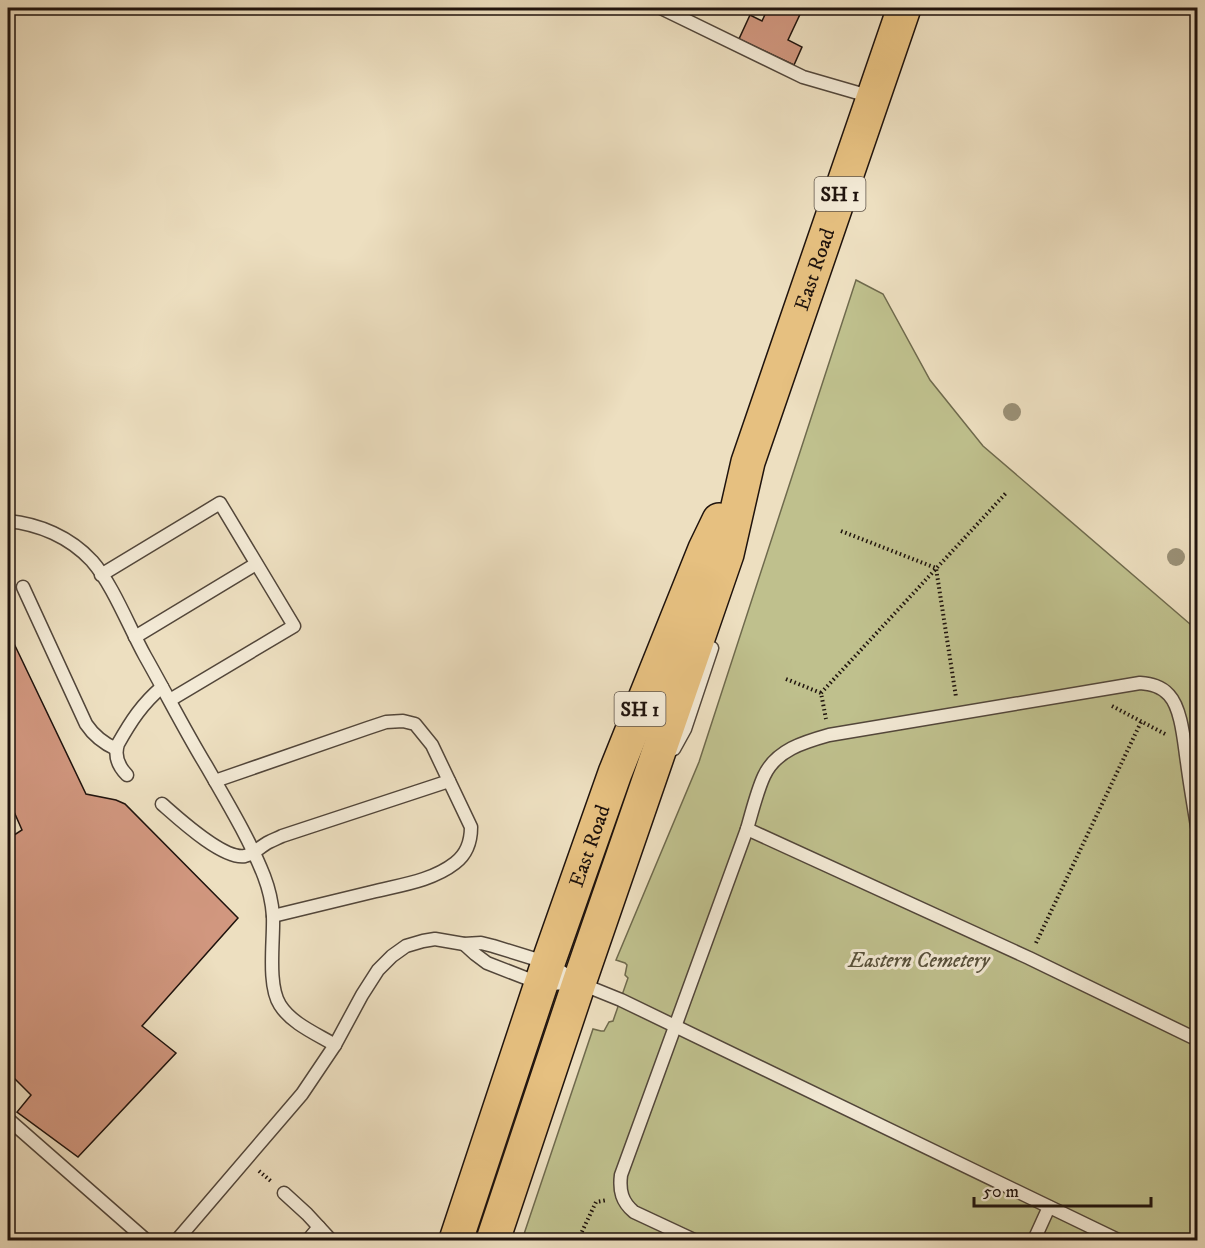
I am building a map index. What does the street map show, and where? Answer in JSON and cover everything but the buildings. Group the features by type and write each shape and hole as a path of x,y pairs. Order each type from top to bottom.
{"highway":[{"name":"East Road","path":"456,1240 544,974 623,752 705,549 748,462 904,8"},
{"name":"East Road","path":"493,1240 648,781 727,554 736,541 748,462"}],"lane":[{"path":"662,8 803,77 873,97"},
{"path":"101,575 220,503 294,626 170,700"},
{"path":"8,521 46,529 64,538 92,561 108,584 264,876 271,896 273,981 280,1005 295,1021 335,1045"},
{"path":"135,637 256,564"},
{"path":"23,586 86,724 97,738 116,749"},
{"path":"648,781 668,758 685,729 717,633"},
{"path":"694,1240 627,1207 622,1197 621,1175 747,829 764,776 771,765 786,751 809,740 829,735 1140,683 1151,684 1170,695 1176,706 1197,832"},
{"path":"127,775 119,766 116,749 138,711 162,687"},
{"path":"215,781 386,722 403,721 415,724 432,744 471,827 471,838 466,851 455,863 442,871 419,881 273,916"},
{"path":"162,804 217,847 246,856 282,836 449,781"},
{"path":"747,829 1029,958 1197,1040"},
{"path":"177,1240 302,1094 335,1045 378,970 406,946 435,939 464,944 481,943 493,946 544,974 579,983"},
{"path":"464,944 487,963 579,983 621,1000 1118,1240"},
{"path":"8,1119 146,1240"},
{"path":"284,1192 331,1240"},
{"path":"1034,1240 1049,1207"},
{"path":"308,1240 319,1227"}],"path":[{"path":"821,693 1007,492"},
{"path":"841,531 936,568"},
{"path":"936,568 959,713"},
{"path":"786,679 821,693"},
{"path":"1085,692 1141,722 1183,740"},
{"path":"821,693 829,735"},
{"path":"1029,958 1141,722"},
{"path":"247,1161 284,1192"},
{"path":"578,1240 596,1202 622,1197"}],"green space":[{"name":"Eastern Cemetery","path":"856,280 883,294 930,380 983,446 1197,630 1197,1240 522,1240 593,1029 604,1031 609,1022 613,1021 628,978 625,975 627,965 616,960 699,762"}]}
